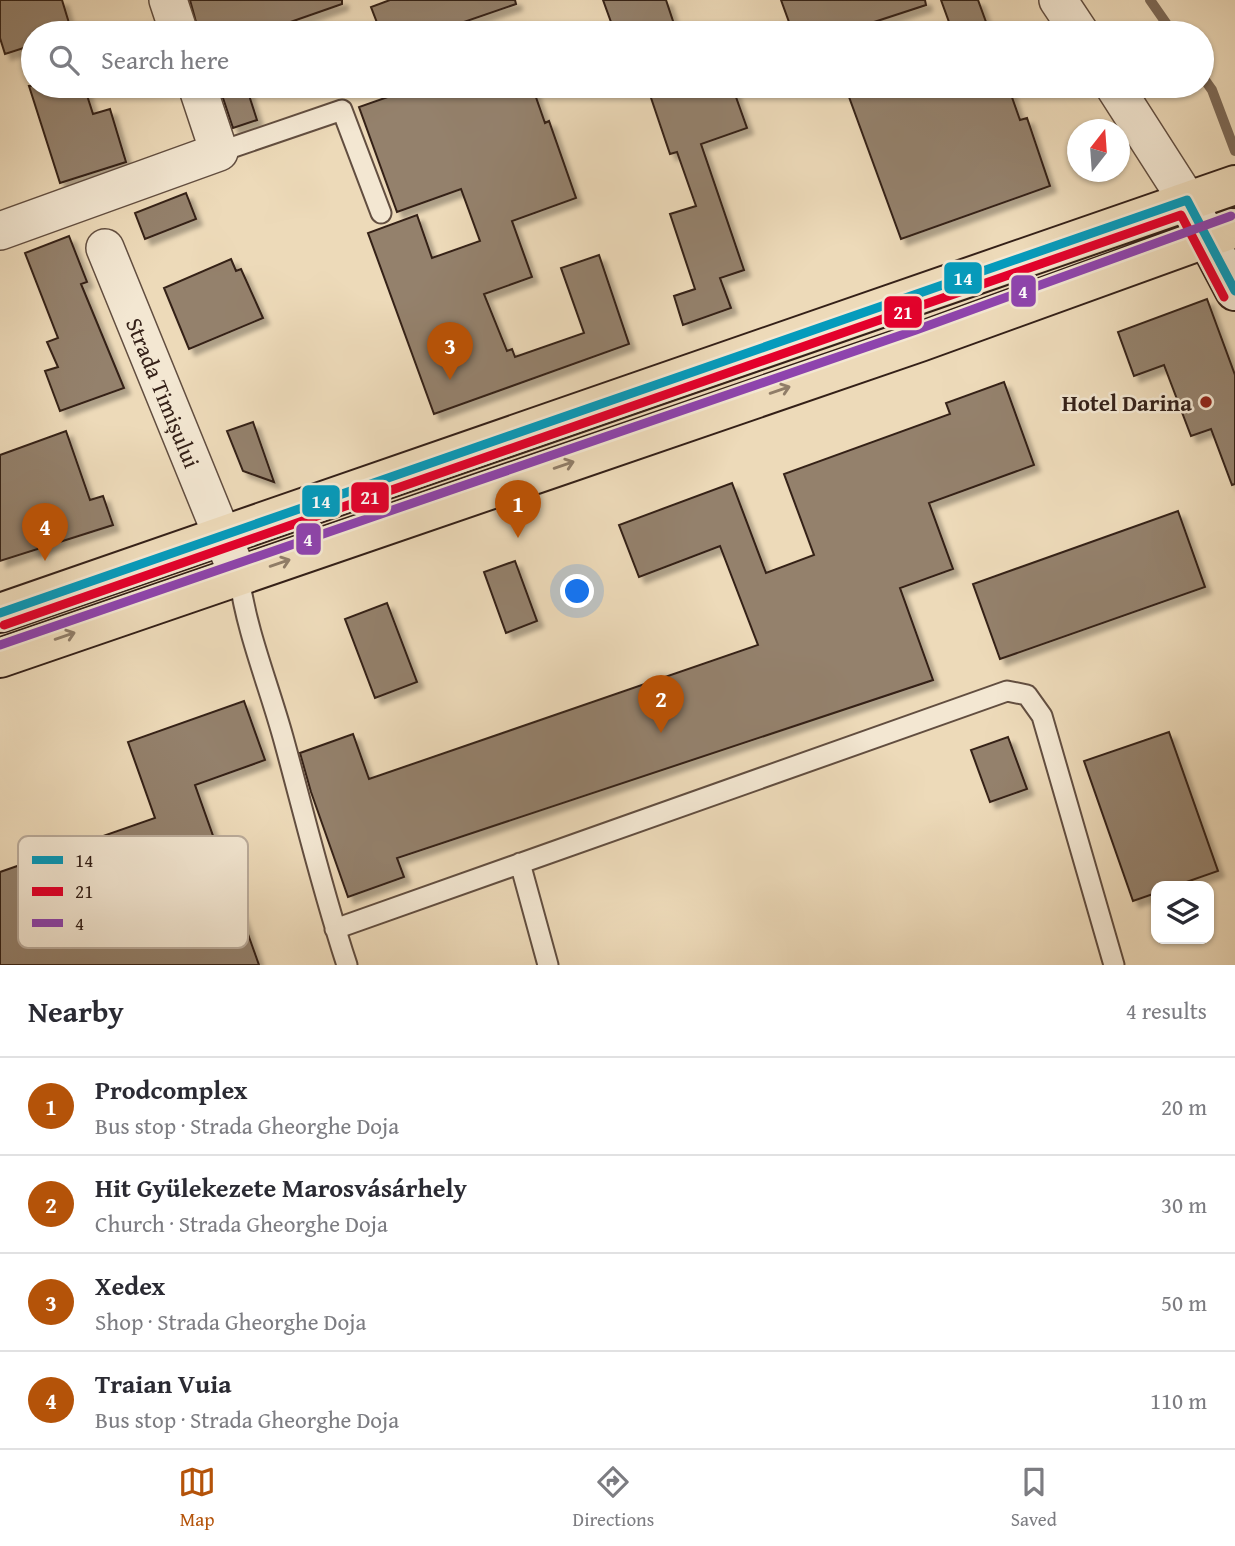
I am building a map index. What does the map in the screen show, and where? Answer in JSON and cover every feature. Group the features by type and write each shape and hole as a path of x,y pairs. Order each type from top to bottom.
{"main road":[{"path":"0,613 1210,193 1223,232 1235,291"},
{"path":"0,658 920,342 1223,232"}],"street":[{"path":"168,0 175,21"},
{"path":"1058,0 1072,21"},
{"path":"0,231 219,152 201,98"},
{"path":"1125,98 1210,193"},
{"name":"Strada Timișului","path":"105,248 239,577"}],"lane":[{"path":"219,152 342,110 381,212"},
{"path":"239,577 244,616 282,733 347,965"},
{"path":"335,929 1007,691 1027,695 1042,716 1114,965"},
{"path":"520,863 548,965"}],"building":[{"path":"0,0 62,0 68,21 21,21 21,49 5,54 0,38"},
{"path":"190,0 342,0 342,4 293,21 196,21"},
{"path":"390,0 515,0 516,4 467,21 376,21 371,7"},
{"path":"603,0 666,0 673,21 611,21"},
{"path":"781,0 925,0 926,5 877,21 789,21"},
{"path":"941,0 978,0 986,21 949,21"},
{"path":"33,98 88,98 93,114 110,109 126,162 60,183"},
{"path":"223,98 250,98 257,120 233,128"},
{"path":"385,98 536,98 545,123 549,121 576,198 512,221 532,277 484,294 507,351 512,349 515,357 584,333 561,268 599,255 629,344 434,414 368,233 417,215 432,258 480,241 461,189 397,212 359,107"},
{"path":"651,98 736,98 747,128 701,144 744,270 720,278 731,308 683,325 674,296 695,289 670,214 696,206 677,152 670,154"},
{"path":"849,98 1012,98 1020,120 1027,118 1050,186 901,239"},
{"path":"186,193 196,219 145,239 135,213"},
{"path":"69,236 87,282 81,284 124,388 60,411 45,371 58,367 47,342 58,338 25,253"},
{"path":"231,259 236,271 241,269 263,318 189,349 164,288"},
{"name":"Hotel Darina","path":"1207,299 1235,375 1235,484 1232,485 1211,429 1191,436 1164,365 1134,376 1118,332"},
{"path":"1004,382 1034,465 929,503 953,569 900,588 933,680 397,858 404,877 348,897 300,753 353,734 369,779 758,645 720,546 639,577 619,525 732,483 766,573 814,555 784,474 950,414 946,403"},
{"path":"253,422 274,482 243,471 227,431"},
{"path":"66,431 90,500 103,496 113,525 0,561 0,455"},
{"path":"1178,511 1205,587 1000,659 973,584"},
{"path":"515,561 537,621 506,633 484,572"},
{"path":"387,603 417,682 375,698 345,619"},
{"path":"244,701 265,760 195,785 213,836 103,836 155,818 128,742"},
{"path":"1169,732 1218,871 1189,881 1151,881 1151,895 1133,901 1084,761"},
{"path":"1008,737 1027,789 990,802 971,750"},
{"path":"18,866 18,948 248,948 248,934 259,965 0,965 0,872"}],"waterway":[{"path":"1150,0 1165,21"},
{"path":"1214,95 1235,151"}],"transit line":[{"name":"14","path":"0,613 1187,200 1235,291"},
{"name":"21","path":"4,625 1181,215 1224,297"},
{"name":"4","path":"0,645 916,330 1231,216"}],"place":[{"name":"Xedex","path":"450,380"},
{"name":"Hotel Darina","path":"1206,402"},
{"name":"Prodcomplex","path":"518,538"},
{"name":"Traian Vuia","path":"45,561"},
{"name":"Hit Gyülekezete Marosvásárhely","path":"661,733"}]}
